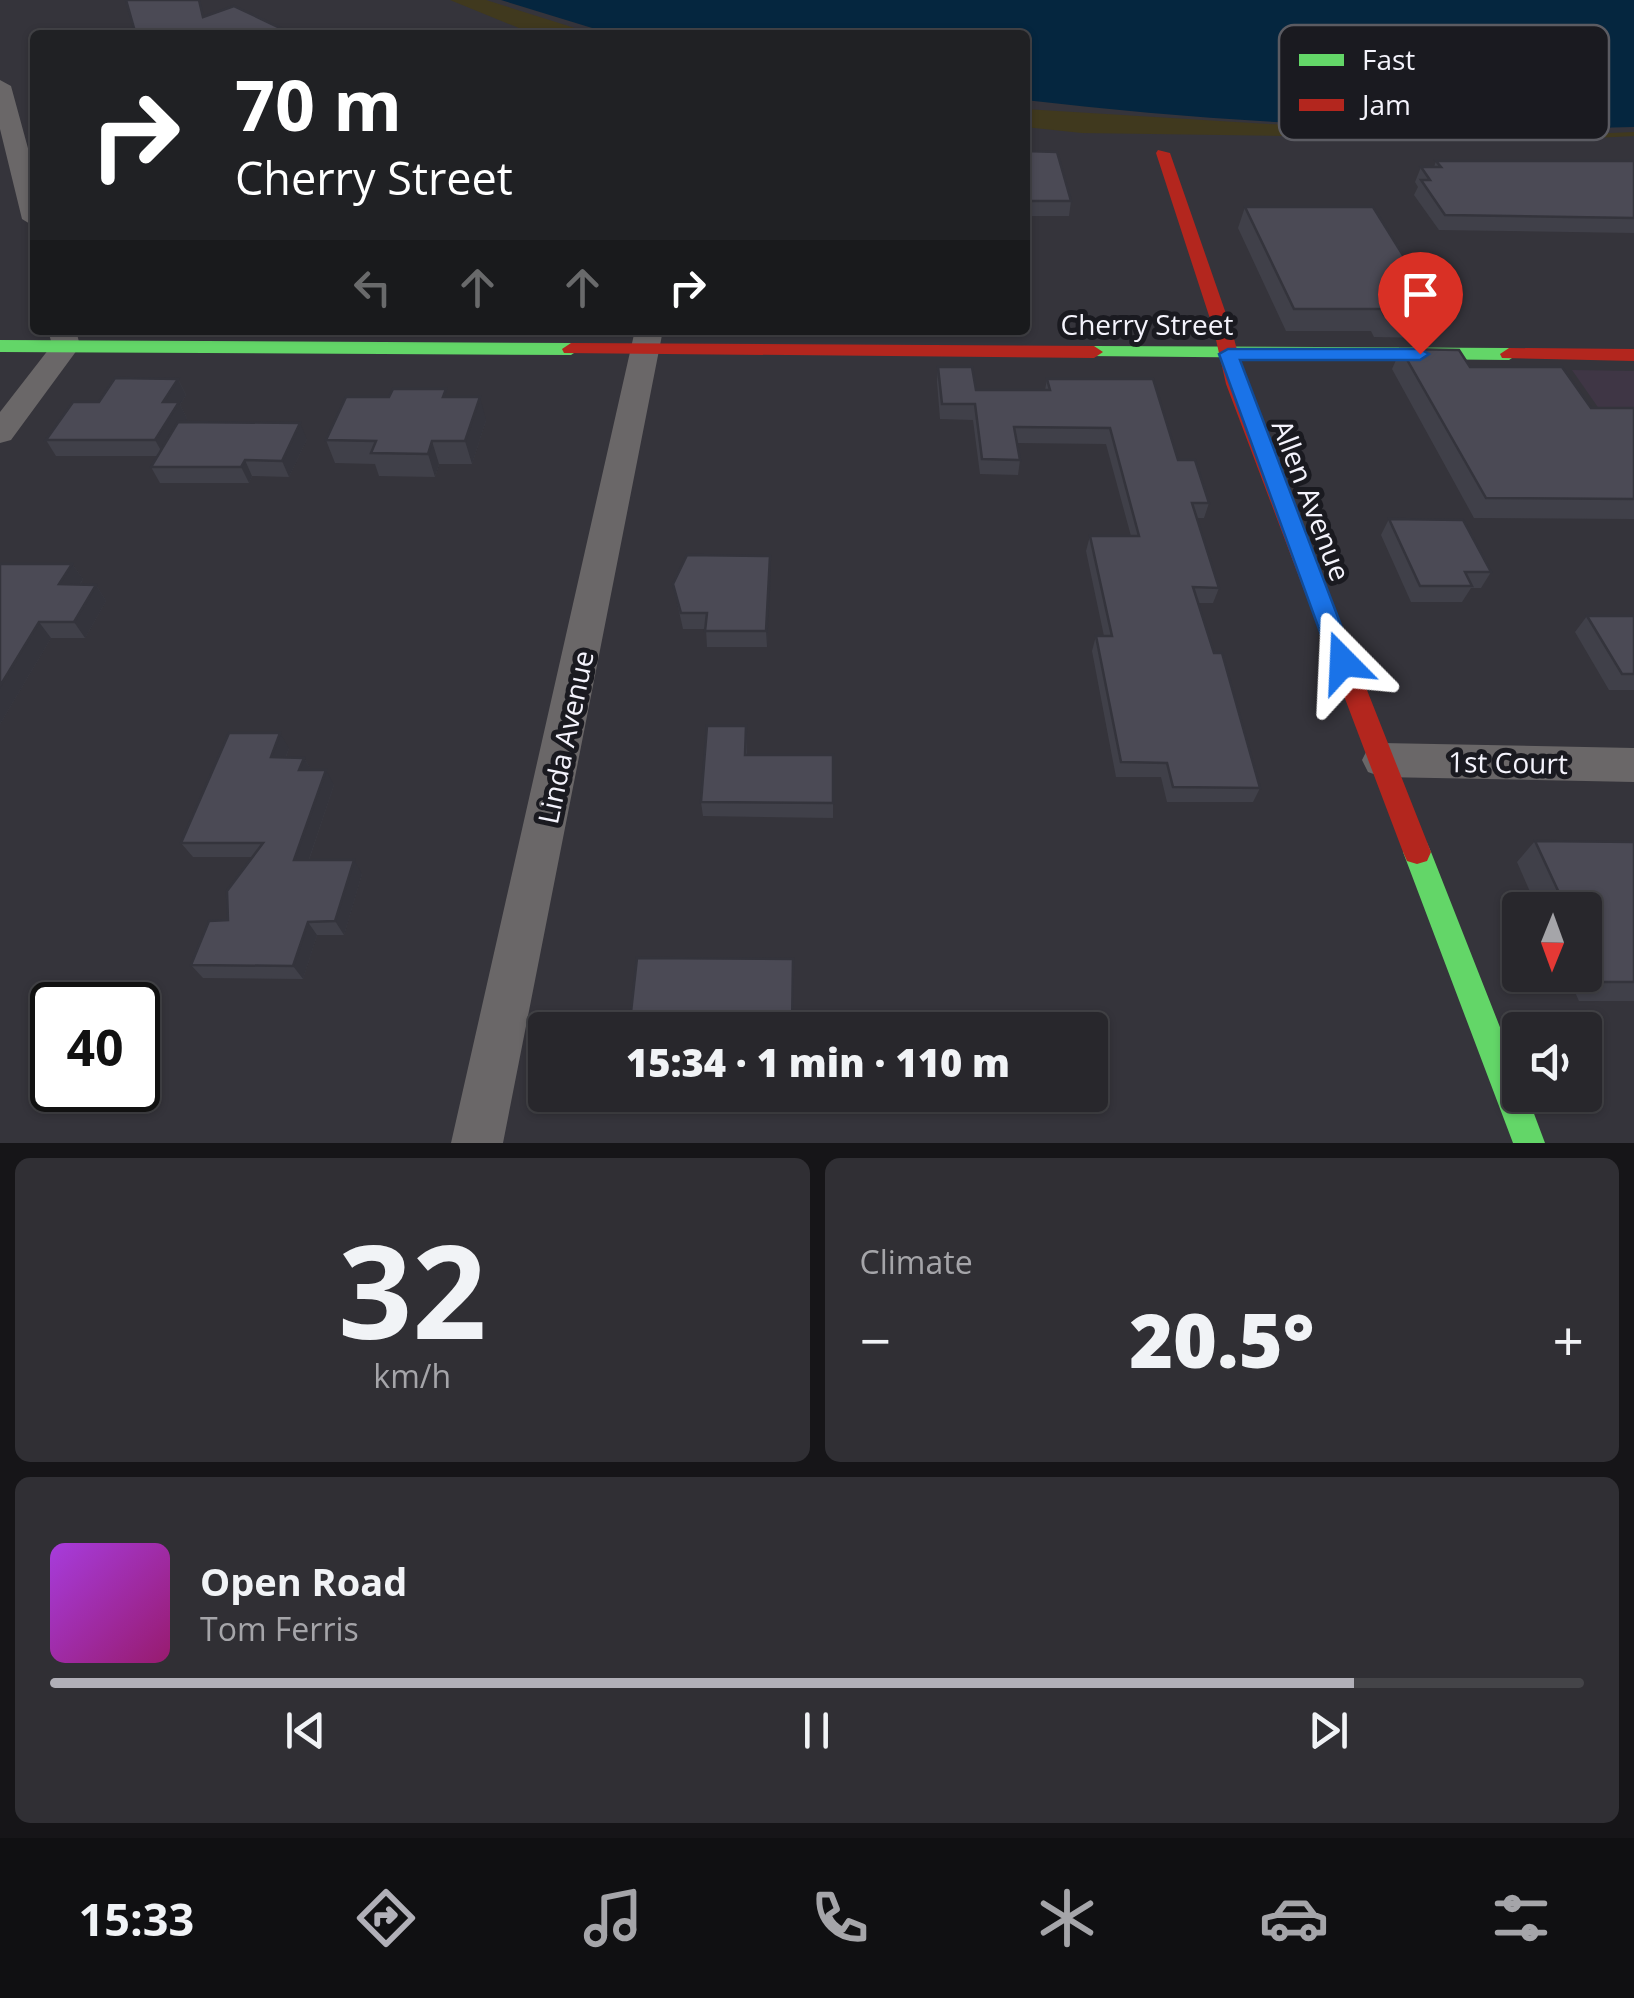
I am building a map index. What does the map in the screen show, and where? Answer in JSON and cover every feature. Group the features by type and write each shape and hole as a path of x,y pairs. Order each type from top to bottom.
{"street":[{"path":"0,88 30,200"},
{"name":"Allen Avenue","path":"1163,153 1236,384 1529,1143"},
{"path":"0,433 64,338"},
{"name":"Cherry Street","path":"0,346 64,338 647,341 1228,354 1634,355"},
{"name":"Linda Avenue","path":"478,1143 647,341"},
{"name":"1st Court","path":"1382,760 1634,764"}],"shaded area":[{"path":"1572,370 1634,371 1634,459"}],"sand":[{"path":"450,0 486,0 581,30 524,30"},
{"path":"1030,109 1279,125 1279,136 1082,133 1030,128"},
{"path":"1634,132 1634,136 1609,137 1609,133"}],"water":[{"path":"501,0 1634,0 1634,127 1609,127 1609,25 1279,25 1279,122 1030,100 1030,30 599,30"}],"building":[{"path":"126,0 199,0 203,17 234,6 284,30 135,30"},
{"path":"1030,151 1057,152 1071,201 1030,201"},
{"path":"1436,161 1634,161 1634,218 1445,215 1421,180 1430,180 1421,167 1441,167"},
{"path":"1245,207 1373,207 1440,315 1384,315 1381,309 1294,309"},
{"path":"1401,349 1459,350 1470,367 1562,367 1591,408 1634,408 1634,499 1486,498"},
{"path":"938,367 972,367 976,390 1050,390 1047,379 1153,379 1178,460 1195,460 1209,503 1192,503 1219,588 1193,587 1214,653 1222,653 1260,788 1173,787 1167,763 1121,762 1096,636 1112,636 1090,536 1139,536 1110,428 1014,427 1020,460 982,459 975,404 942,404"},
{"path":"115,378 178,379 163,402 179,402 155,440 46,440 73,402 99,402"},
{"path":"393,389 446,389 443,397 480,397 465,441 432,441 428,454 371,453 376,441 326,440 346,397 389,397"},
{"path":"178,422 300,423 282,461 245,460 241,467 151,467"},
{"path":"1389,519 1463,520 1491,572 1465,572 1472,586 1420,586"},
{"path":"687,555 770,556 766,631 705,631 707,613 681,613 673,584"},
{"path":"0,564 72,564 59,584 96,585 74,622 39,622 0,686"},
{"path":"1587,616 1634,616 1634,674 1622,674"},
{"path":"707,726 746,726 745,755 833,755 833,803 701,802"},
{"path":"229,733 280,733 271,757 304,758 299,770 326,770 294,860 354,860 335,921 308,922 293,966 191,965 209,921 228,920 227,891 263,843 181,843"},
{"path":"1535,841 1634,842 1634,982 1602,982 1602,892 1559,892"},
{"path":"637,958 793,959 792,1012 631,1012"}],"traffic: fast":[{"path":"0,346 571,349"},
{"path":"1094,352 1509,354"},
{"path":"1417,852 1529,1143"}],"traffic: jam":[{"path":"1163,153 1223,331 1236,384 1417,852"},
{"path":"571,349 1094,352"},
{"path":"1509,354 1634,355"}],"route":[{"path":"1343,662 1228,354 1420,354"}]}
